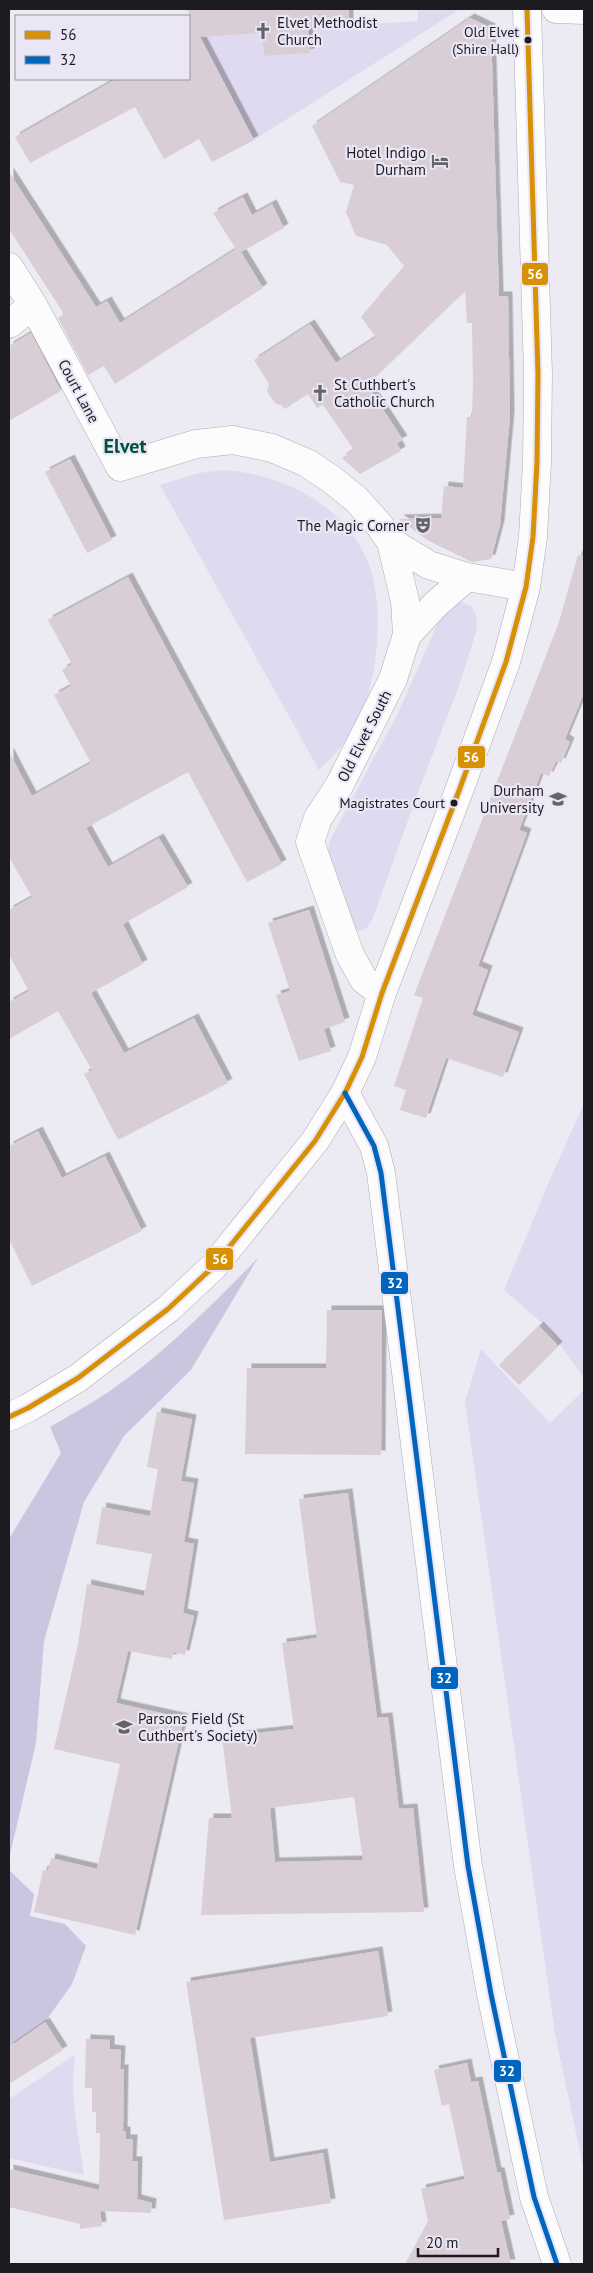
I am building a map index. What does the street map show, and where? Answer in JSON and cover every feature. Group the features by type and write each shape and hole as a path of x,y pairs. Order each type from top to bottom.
{"street":[{"path":"9,1417 28,1408 78,1378 168,1308 212,1267 265,1205 315,1141 345,1093 362,1057 382,993 506,662 526,587 534,509 538,374 527,9"},
{"path":"556,9 584,10"},
{"name":"Court Lane","path":"9,267 33,305 120,467 196,444 233,440"},
{"path":"9,324 33,305"},
{"name":"Old Elvet South","path":"233,440 272,448 306,463 331,478 357,500 380,526 391,542 405,600 407,634 394,679 339,786 318,818 310,842 350,956 364,980 382,993"},
{"name":"Old Elvet South","path":"391,542 429,565 467,577 526,587"},
{"name":"Old Elvet South","path":"407,634 436,604 467,577"},
{"path":"345,1093 357,1111 374,1146 381,1173 468,1866 490,1994 534,2197 556,2264"}],"shaded area":[{"path":"186,9 217,9 219,36 262,33 264,56 309,53 308,28 418,21 418,9 460,9 254,140"},
{"path":"223,470 244,472 285,484 323,505 353,535 364,553 371,570 378,611 378,633 373,676 368,696 354,729 338,751 319,770 160,485 199,473"},
{"path":"462,602 471,606 476,615 477,629 459,686 374,915 364,930 353,931 328,852 330,840 398,713 440,618 454,604"},
{"path":"584,1103 584,1378 549,1329 504,1290"},
{"path":"258,1258 191,1370 124,1436 84,1502 44,1641 36,1743 9,1859 9,1539 61,1453 50,1427 96,1400 140,1369 181,1334"},
{"path":"481,1349 550,1423 584,1390 584,2171 555,2034 465,1402"},
{"path":"9,1870 34,1894 30,1916 65,1924 86,1946 72,1984 45,2022 9,2047"},
{"path":"76,2054 73,2082 74,2098 84,2175 9,2158 9,2099"}],"building":[{"path":"189,9 349,9 349,25 308,28 310,53 264,56 262,33 200,37 254,140 212,162 199,139 164,159 135,107 30,163 15,137 114,80 190,80"},
{"path":"470,18 491,28 499,296 508,296 510,416 500,525 491,559 472,562 427,540 399,519 441,518 444,486 463,488 467,417 472,417 473,384 472,323 467,323 465,291 367,385 403,440 397,443 401,451 360,474 342,458 354,450 323,405 317,408 308,394 285,409 281,405 276,404 267,392 269,384 254,360 310,324 336,363 376,337 361,317 404,266 387,245 356,236 346,212 354,185 340,182 312,126"},
{"path":"9,172 96,307 107,301 120,323 236,249 213,213 243,197 252,215 272,204 284,228 241,252 263,288 115,384 104,366 88,375 58,318 64,314 9,229"},
{"path":"31,333 61,391 9,421 9,346"},
{"path":"70,459 112,540 87,553 45,472"},
{"path":"578,555 584,556 584,693 565,739 570,742 561,763 556,761 549,776 541,773 519,830 527,833 478,966 488,970 472,1015 519,1032 503,1077 446,1058 426,1118 400,1110 406,1090 394,1086 423,998 414,995 559,622"},
{"path":"128,577 282,864 247,882 188,772 86,828 108,867 159,838 188,887 123,924 143,964 91,993 124,1053 194,1018 228,1083 118,1140 84,1074 92,1070 58,1011 9,1039 9,1002 29,991 9,955 9,910 32,897 9,857 9,752 32,796 91,763 54,695 71,686 62,670 72,664 48,620"},
{"path":"309,910 345,1022 324,1029 331,1051 299,1061 276,995 290,991 268,923"},
{"path":"38,1131 62,1178 105,1156 142,1231 32,1286 9,1239 9,1146"},
{"path":"327,1310 382,1310 381,1455 245,1454 247,1368 326,1368"},
{"path":"539,1326 558,1346 519,1385 499,1365"},
{"path":"157,1412 192,1419 181,1481 194,1483 184,1542 194,1544 183,1613 194,1616 185,1655 173,1652 172,1659 128,1651 116,1703 184,1718 135,1935 34,1912 43,1870 48,1871 51,1858 97,1869 120,1764 54,1749 78,1644 87,1584 144,1596 152,1554 96,1544 102,1507 150,1516 158,1469 147,1467"},
{"path":"348,1493 377,1718 388,1717 399,1809 413,1808 424,1912 201,1915 209,1818 232,1818 222,1737 294,1729 282,1643 317,1638 299,1499","holes":["354,1797 363,1860 275,1862 270,1808"]},
{"path":"378,1951 388,2016 250,2038 270,2162 323,2153 331,2203 224,2220 186,1982"},
{"path":"45,2022 63,2050 9,2084 9,2047"},
{"path":"86,2039 110,2040 110,2049 121,2050 120,2069 124,2069 123,2131 126,2131 126,2139 133,2139 132,2161 138,2161 137,2199 152,2203 151,2213 100,2211 102,2226 80,2229 80,2224 9,2207 9,2169 99,2190 100,2133 96,2133 96,2112 92,2112 92,2088 85,2088"},
{"path":"467,2063 471,2082 478,2081 497,2172 500,2172 510,2219 501,2221 511,2264 405,2264 428,2221 421,2189 465,2179 449,2104 442,2106 434,2070"}],"transit line":[{"name":"56","path":"9,1417 28,1408 78,1378 168,1309 213,1267 315,1141 345,1093 362,1057 382,993 506,662 526,587 533,537 537,462 538,374 527,9"},
{"name":"32","path":"345,1093 374,1146 381,1173 468,1866 491,1994 534,2197 557,2264"}],"place":[{"name":"Elvet Methodist Church","path":"263,31"},
{"name":"Old Elvet (Shire Hall)","path":"528,40"},
{"name":"Hotel Indigo Durham","path":"440,161"},
{"name":"St Cuthbert's Catholic Church","path":"320,393"},
{"name":"The Magic Corner","path":"423,525"},
{"name":"Durham University","path":"558,799"},
{"name":"Magistrates Court","path":"454,803"},
{"name":"Parsons Field (St Cuthbert's Society)","path":"124,1727"}],"district":[{"name":"Elvet","path":"125,446"}]}
